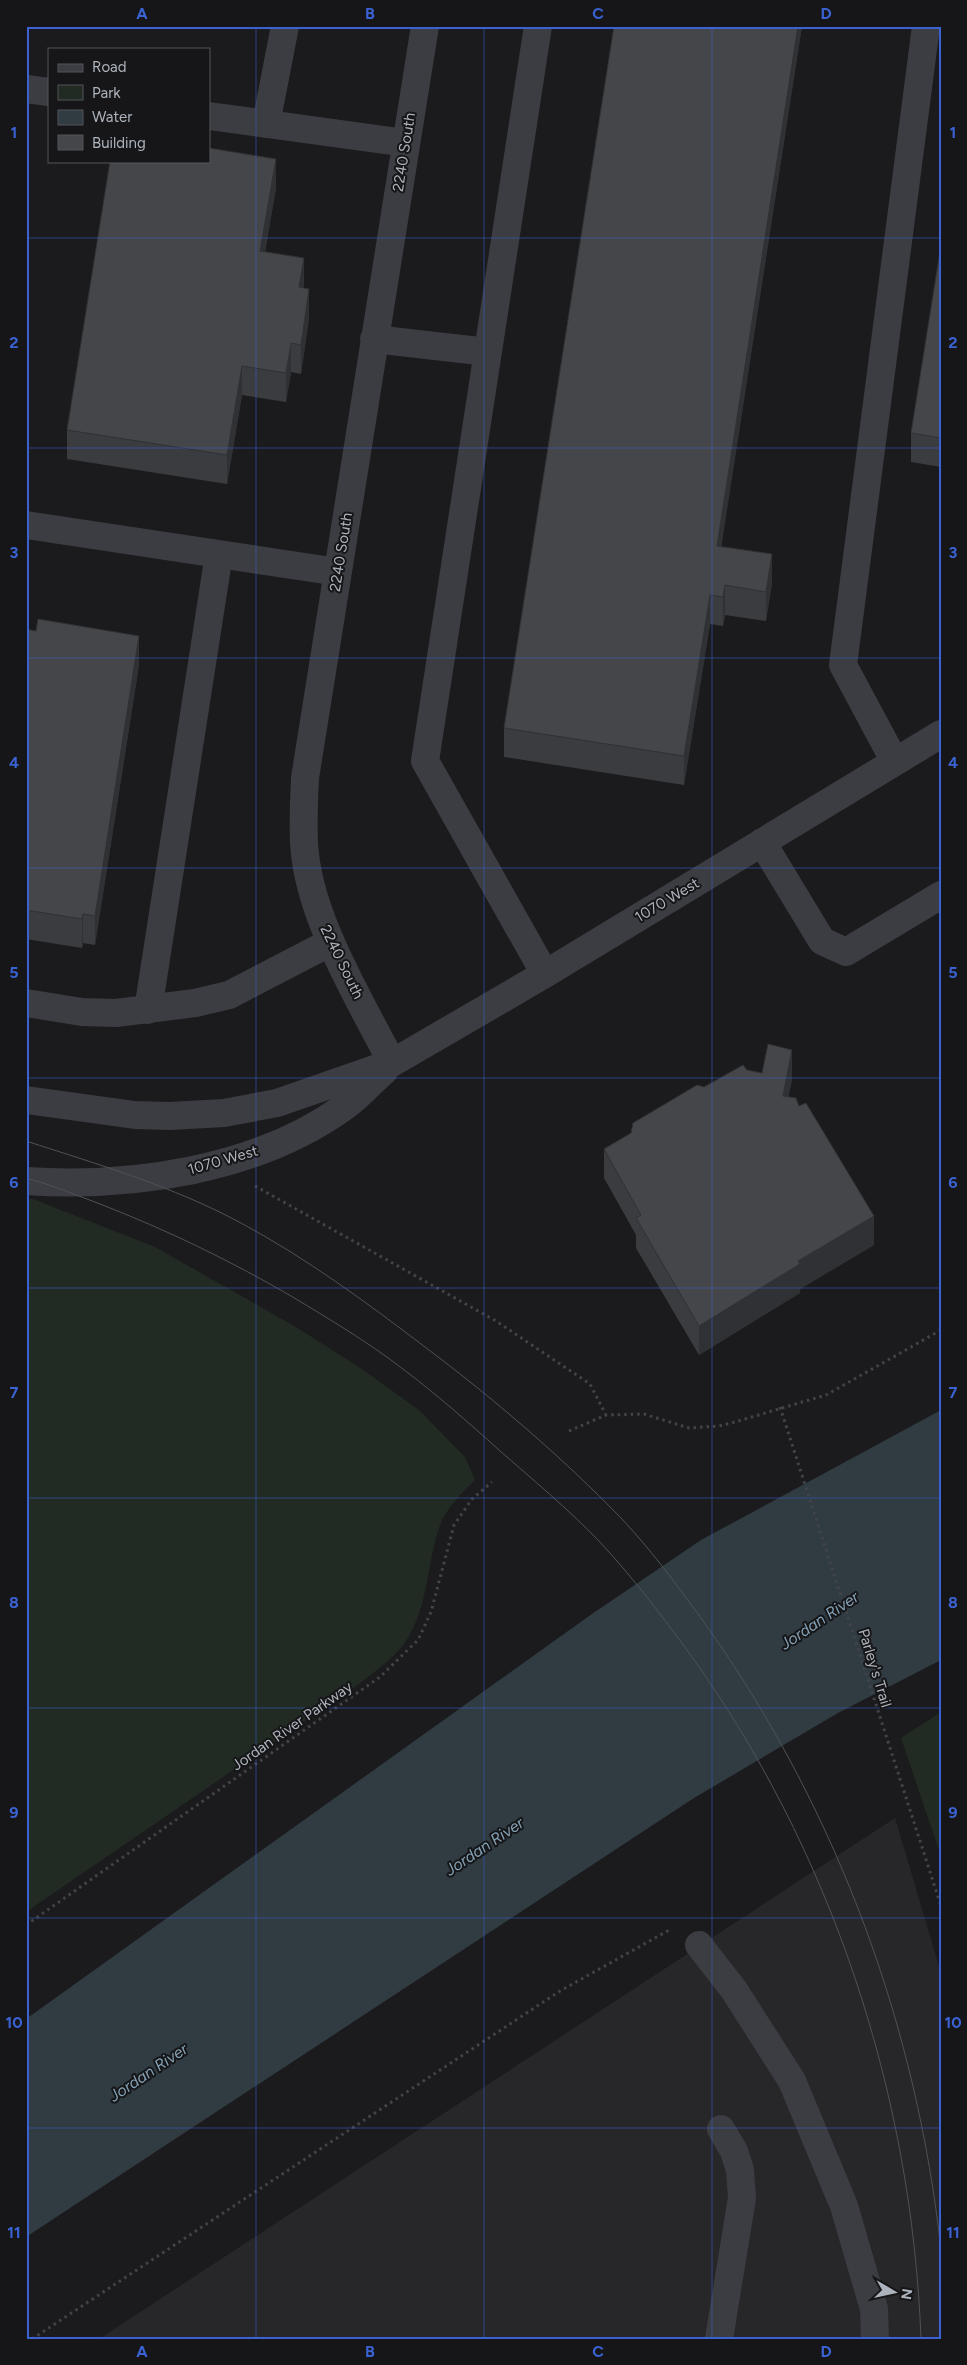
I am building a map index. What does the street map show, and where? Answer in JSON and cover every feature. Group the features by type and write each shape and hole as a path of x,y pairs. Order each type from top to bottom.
{"street":[{"path":"266,124 285,26"},
{"name":"2240 South","path":"392,1063 331,942 315,903 304,844 304,787 425,26"},
{"path":"538,26 425,761 545,974"},
{"path":"895,762 843,665 926,26"},
{"path":"26,89 48,92"},
{"path":"210,116 406,143"},
{"path":"374,339 488,352"},
{"path":"26,525 338,572"},
{"path":"148,1010 219,554"},
{"name":"1070 West","path":"26,1100 135,1115 170,1116 224,1113 277,1103 392,1063 545,974 941,734"},
{"path":"762,842 822,941 846,952 941,895"},
{"path":"26,1003 82,1012 116,1013 194,1003 229,995 331,942"},
{"name":"1070 West","path":"26,1181 144,1179 229,1160 268,1147 306,1129 345,1106 392,1063"},
{"path":"699,1944 734,1990 792,2081 844,2206 874,2309 875,2339"},
{"path":"719,2339 742,2198 740,2170 734,2151 721,2129"}],"path":[{"path":"229,1160 260,1191 345,1235 496,1321 590,1384 606,1415"},
{"path":"569,1431 606,1415 644,1414 689,1428 704,1428 735,1422 780,1407 805,1403 846,1386 941,1330"},
{"name":"Parley's Trail","path":"780,1407 796,1452 887,1744 941,1906"},
{"name":"Jordan River Parkway","path":"26,1925 380,1677 418,1640 430,1612 454,1525 472,1499 492,1482"},
{"path":"32,2339 560,1991 678,1926 687,1925 699,1944"}],"shaded area":[{"path":"895,1818 941,1973 941,2339 99,2339"}],"green space":[{"path":"26,1199 33,1199 155,1247 296,1327 359,1367 419,1410 465,1457 475,1480 455,1501 443,1518 436,1539 416,1623 409,1636 393,1656 359,1684 26,1912"},
{"path":"941,1712 941,1856 901,1738"}],"water":[{"name":"Jordan River","path":"941,1410 941,1660 838,1713 694,1798 26,2237 26,2019 589,1616 701,1540"}],"building":[{"path":"614,26 798,26 717,546 772,554 766,592 725,585 723,597 710,595 684,756 504,728"},
{"path":"210,148 276,159 260,251 304,258 299,287 309,289 301,345 291,343 286,373 242,366 227,455 67,430 110,162 210,162"},
{"path":"941,245 941,438 911,433"},
{"path":"38,619 139,636 95,916 83,914 82,919 26,910 26,629 36,631"},
{"path":"768,1044 792,1050 783,1096 796,1098 799,1106 806,1103 874,1216 798,1261 800,1264 699,1326 636,1218 641,1215 604,1149 631,1133 633,1123 697,1085 704,1087 743,1065 747,1070 762,1073"}],"tram line":[{"path":"26,1141 135,1177 189,1198 241,1223 312,1266 403,1330 501,1407 598,1495 645,1545 711,1632 757,1702 798,1775 834,1850 865,1927 891,2006 913,2086 929,2168 941,2250"},
{"path":"26,1178 100,1204 197,1246 291,1296 376,1349 452,1408 574,1517 610,1553 655,1607 687,1650 738,1726 783,1807 822,1890 855,1977 881,2066 901,2156 914,2247 921,2339"}]}
